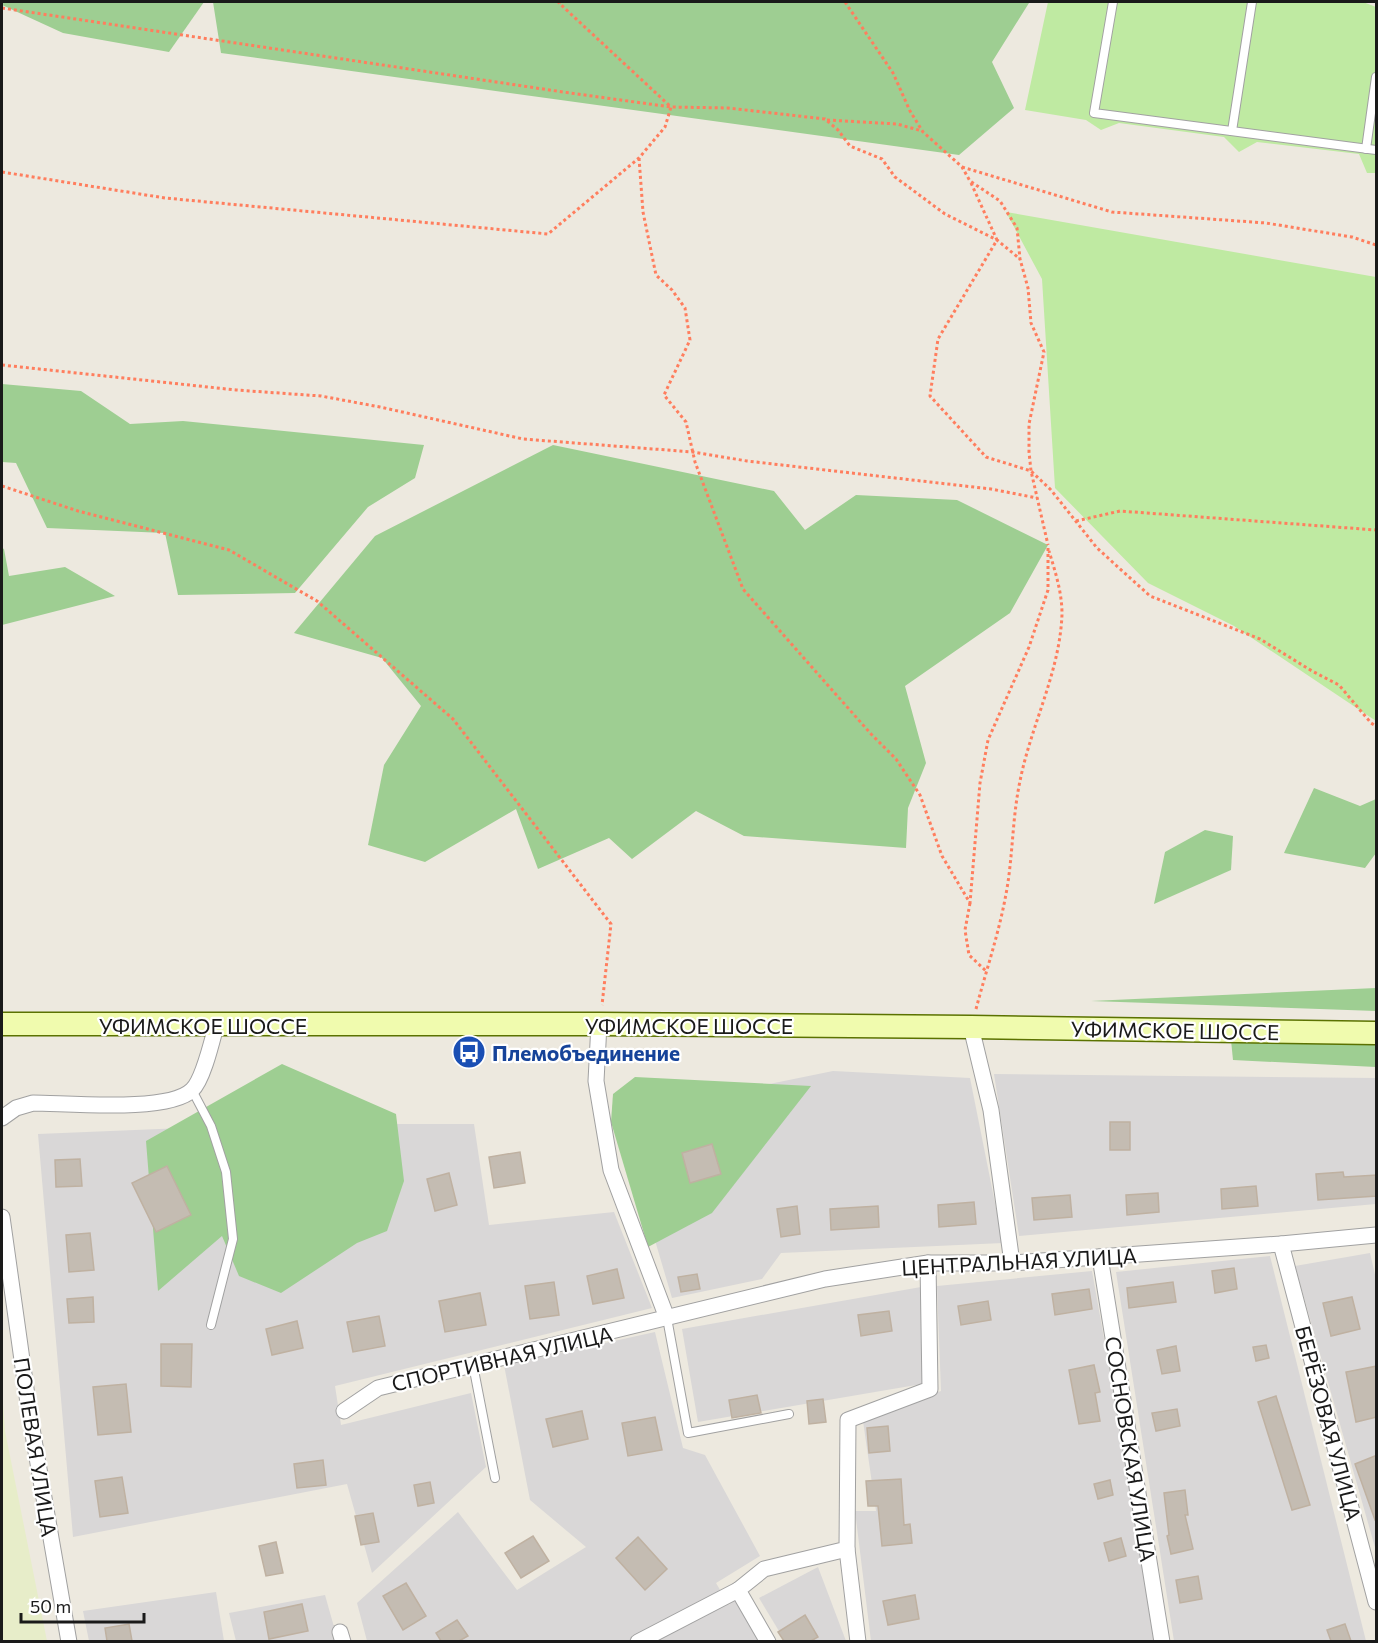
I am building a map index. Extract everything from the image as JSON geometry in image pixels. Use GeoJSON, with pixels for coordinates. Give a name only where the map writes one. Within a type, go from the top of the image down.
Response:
{"type":"FeatureCollection","features":[{"type":"Feature","properties":{"kind":"main road","name":"УФИМСКОЕ ШОССЕ"},"geometry":{"type":"LineString","coordinates":[[2,1024],[216,1026],[598,1024],[1377,1033]]}},
{"type":"Feature","properties":{"kind":"street"},"geometry":{"type":"LineString","coordinates":[[598,1024],[596,1081],[611,1170],[667,1318]]}},
{"type":"Feature","properties":{"kind":"street"},"geometry":{"type":"LineString","coordinates":[[2,1118],[16,1108],[33,1102],[144,1104],[170,1101],[192,1090],[205,1066],[216,1026]]}},
{"type":"Feature","properties":{"kind":"street"},"geometry":{"type":"LineString","coordinates":[[971,1027],[991,1110],[1012,1263]]}},
{"type":"Feature","properties":{"kind":"street","name":"ПОЛЕВАЯ УЛИЦА"},"geometry":{"type":"LineString","coordinates":[[2,1217],[30,1417],[69,1641]]}},
{"type":"Feature","properties":{"kind":"street","name":"ЦЕНТРАЛЬНАЯ УЛИЦА"},"geometry":{"type":"LineString","coordinates":[[667,1318],[825,1279],[928,1263],[1012,1263],[1376,1237]]}},
{"type":"Feature","properties":{"kind":"street","name":"БЕРЁЗОВАЯ УЛИЦА"},"geometry":{"type":"LineString","coordinates":[[1281,1244],[1377,1602]]}},
{"type":"Feature","properties":{"kind":"street","name":"СОСНОВСКАЯ УЛИЦА"},"geometry":{"type":"LineString","coordinates":[[1100,1257],[1162,1641]]}},
{"type":"Feature","properties":{"kind":"street"},"geometry":{"type":"LineString","coordinates":[[858,1641],[847,1549],[849,1420],[930,1389],[928,1263]]}},
{"type":"Feature","properties":{"kind":"street","name":"СПОРТИВНАЯ УЛИЦА"},"geometry":{"type":"LineString","coordinates":[[344,1412],[378,1388],[667,1318]]}},
{"type":"Feature","properties":{"kind":"street"},"geometry":{"type":"LineString","coordinates":[[638,1641],[738,1590],[764,1569],[847,1549]]}},
{"type":"Feature","properties":{"kind":"street"},"geometry":{"type":"LineString","coordinates":[[738,1590],[768,1641]]}},
{"type":"Feature","properties":{"kind":"lane"},"geometry":{"type":"LineString","coordinates":[[1113,2],[1094,113],[1377,150]]}},
{"type":"Feature","properties":{"kind":"lane"},"geometry":{"type":"LineString","coordinates":[[1232,131],[1252,2]]}},
{"type":"Feature","properties":{"kind":"lane"},"geometry":{"type":"LineString","coordinates":[[1366,149],[1377,77]]}},
{"type":"Feature","properties":{"kind":"lane"},"geometry":{"type":"LineString","coordinates":[[192,1090],[211,1126],[226,1172],[233,1239],[211,1325]]}},
{"type":"Feature","properties":{"kind":"lane"},"geometry":{"type":"LineString","coordinates":[[667,1318],[688,1433],[789,1414]]}},
{"type":"Feature","properties":{"kind":"lane"},"geometry":{"type":"LineString","coordinates":[[473,1365],[495,1478]]}},
{"type":"Feature","properties":{"kind":"path"},"geometry":{"type":"LineString","coordinates":[[560,2],[671,107]]}},
{"type":"Feature","properties":{"kind":"path"},"geometry":{"type":"LineString","coordinates":[[845,2],[893,73],[910,111],[923,132],[962,167],[996,240]]}},
{"type":"Feature","properties":{"kind":"path"},"geometry":{"type":"LineString","coordinates":[[2,8],[551,91],[671,107],[728,108],[825,119],[897,124],[923,132]]}},
{"type":"Feature","properties":{"kind":"path"},"geometry":{"type":"LineString","coordinates":[[2,172],[165,198],[548,234],[639,158],[665,127],[671,107]]}},
{"type":"Feature","properties":{"kind":"path"},"geometry":{"type":"LineString","coordinates":[[825,119],[838,130],[850,146],[882,159],[895,177],[945,214],[996,240],[1020,259]]}},
{"type":"Feature","properties":{"kind":"path"},"geometry":{"type":"LineString","coordinates":[[639,158],[643,212],[656,275],[672,290],[685,308],[690,340],[664,395],[686,422],[693,452],[743,589],[871,734],[896,759],[920,795],[942,856],[970,903]]}},
{"type":"Feature","properties":{"kind":"path"},"geometry":{"type":"LineString","coordinates":[[962,167],[1112,212],[1266,223],[1352,237],[1377,245]]}},
{"type":"Feature","properties":{"kind":"path"},"geometry":{"type":"LineString","coordinates":[[970,181],[1000,201],[1017,228],[1020,259],[1028,288],[1031,322],[1044,352],[1029,424],[1030,471],[1059,583],[1062,612],[1052,676],[1036,719],[1023,765],[1014,811],[1013,850],[1006,896],[971,1027]]}},
{"type":"Feature","properties":{"kind":"path"},"geometry":{"type":"LineString","coordinates":[[996,240],[938,339],[930,396],[986,457],[1030,471],[1052,490],[1097,548],[1150,596],[1260,639],[1339,685],[1371,723],[1377,726]]}},
{"type":"Feature","properties":{"kind":"path"},"geometry":{"type":"LineString","coordinates":[[2,365],[236,390],[321,396],[523,439],[693,452],[991,489],[1037,498]]}},
{"type":"Feature","properties":{"kind":"path"},"geometry":{"type":"LineString","coordinates":[[2,486],[78,511],[229,550],[317,601],[453,719],[611,924],[609,954],[598,1024]]}},
{"type":"Feature","properties":{"kind":"path"},"geometry":{"type":"LineString","coordinates":[[1076,521],[1120,512],[1377,530]]}},
{"type":"Feature","properties":{"kind":"path"},"geometry":{"type":"LineString","coordinates":[[986,971],[969,955],[965,930],[970,903],[980,783],[988,740],[1029,647],[1048,590],[1048,545]]}},
{"type":"Feature","properties":{"kind":"shaded area"},"geometry":{"type":"Polygon","coordinates":[[[833,1071],[970,1078],[1003,1243],[781,1253],[762,1279],[672,1298],[618,1115],[833,1071]]]}},
{"type":"Feature","properties":{"kind":"shaded area"},"geometry":{"type":"Polygon","coordinates":[[[994,1074],[1376,1078],[1376,1204],[1019,1236],[994,1074]]]}},
{"type":"Feature","properties":{"kind":"shaded area"},"geometry":{"type":"Polygon","coordinates":[[[279,1124],[474,1124],[489,1225],[614,1212],[652,1308],[335,1386],[341,1425],[471,1393],[486,1467],[372,1573],[347,1484],[73,1537],[38,1134],[279,1124]]]}},
{"type":"Feature","properties":{"kind":"shaded area"},"geometry":{"type":"Polygon","coordinates":[[[1370,1253],[1376,1279],[1376,1551],[1295,1266],[1370,1253]]]}},
{"type":"Feature","properties":{"kind":"shaded area"},"geometry":{"type":"Polygon","coordinates":[[[1270,1256],[1366,1641],[1174,1641],[1116,1272],[1270,1256]]]}},
{"type":"Feature","properties":{"kind":"shaded area"},"geometry":{"type":"Polygon","coordinates":[[[1092,1271],[1158,1641],[871,1641],[855,1511],[876,1511],[863,1421],[941,1391],[937,1286],[1092,1271]]]}},
{"type":"Feature","properties":{"kind":"shaded area"},"geometry":{"type":"Polygon","coordinates":[[[921,1287],[922,1384],[698,1422],[682,1329],[921,1287]]]}},
{"type":"Feature","properties":{"kind":"shaded area"},"geometry":{"type":"Polygon","coordinates":[[[655,1332],[683,1448],[705,1455],[760,1556],[716,1583],[729,1605],[734,1597],[760,1641],[367,1641],[357,1603],[458,1512],[517,1590],[586,1547],[530,1500],[504,1365],[655,1332]]]}},
{"type":"Feature","properties":{"kind":"shaded area"},"geometry":{"type":"Polygon","coordinates":[[[818,1567],[846,1641],[785,1641],[759,1598],[818,1567]]]}},
{"type":"Feature","properties":{"kind":"shaded area"},"geometry":{"type":"Polygon","coordinates":[[[216,1592],[224,1641],[89,1641],[83,1611],[216,1592]]]}},
{"type":"Feature","properties":{"kind":"shaded area"},"geometry":{"type":"Polygon","coordinates":[[[325,1595],[338,1641],[236,1641],[229,1613],[325,1595]]]}},
{"type":"Feature","properties":{"kind":"green space"},"geometry":{"type":"Polygon","coordinates":[[[2,2],[204,2],[169,52],[63,33],[2,5],[2,2]]]}},
{"type":"Feature","properties":{"kind":"green space"},"geometry":{"type":"Polygon","coordinates":[[[213,2],[1029,3],[992,62],[1014,108],[959,155],[221,53],[213,2]]]}},
{"type":"Feature","properties":{"kind":"green space"},"geometry":{"type":"Polygon","coordinates":[[[1048,2],[1363,2],[1376,7],[1376,173],[1367,173],[1359,154],[1257,142],[1239,152],[1224,137],[1119,123],[1101,130],[1086,120],[1025,110],[1048,2]]]}},
{"type":"Feature","properties":{"kind":"green space"},"geometry":{"type":"Polygon","coordinates":[[[1006,212],[1376,277],[1376,721],[1234,626],[1148,583],[1055,488],[1042,279],[1006,212]]]}},
{"type":"Feature","properties":{"kind":"green space"},"geometry":{"type":"Polygon","coordinates":[[[2,384],[81,391],[130,424],[183,421],[424,445],[415,478],[368,507],[295,593],[178,595],[165,533],[47,528],[16,463],[2,462],[2,384]]]}},
{"type":"Feature","properties":{"kind":"green space"},"geometry":{"type":"Polygon","coordinates":[[[553,445],[774,491],[805,530],[856,495],[957,500],[1048,545],[1010,613],[905,686],[926,763],[908,808],[906,848],[744,836],[696,811],[632,859],[609,838],[538,869],[516,809],[425,862],[368,845],[384,765],[421,706],[382,658],[294,633],[375,536],[553,445]]]}},
{"type":"Feature","properties":{"kind":"green space"},"geometry":{"type":"Polygon","coordinates":[[[2,548],[9,576],[65,567],[115,596],[2,625],[2,548]]]}},
{"type":"Feature","properties":{"kind":"green space"},"geometry":{"type":"Polygon","coordinates":[[[1314,788],[1360,806],[1376,799],[1376,853],[1365,868],[1284,853],[1314,788]]]}},
{"type":"Feature","properties":{"kind":"green space"},"geometry":{"type":"Polygon","coordinates":[[[1205,830],[1233,836],[1231,870],[1154,904],[1165,852],[1205,830]]]}},
{"type":"Feature","properties":{"kind":"green space"},"geometry":{"type":"Polygon","coordinates":[[[1376,988],[1376,1011],[1091,1001],[1376,988]]]}},
{"type":"Feature","properties":{"kind":"green space"},"geometry":{"type":"Polygon","coordinates":[[[1231,1040],[1376,1045],[1376,1067],[1233,1060],[1231,1040]]]}},
{"type":"Feature","properties":{"kind":"green space"},"geometry":{"type":"Polygon","coordinates":[[[282,1064],[396,1114],[404,1181],[387,1231],[357,1243],[281,1293],[239,1276],[222,1236],[158,1291],[146,1141],[282,1064]]]}},
{"type":"Feature","properties":{"kind":"green space"},"geometry":{"type":"Polygon","coordinates":[[[635,1077],[811,1086],[712,1213],[648,1247],[611,1122],[613,1094],[635,1077]]]}},
{"type":"Feature","properties":{"kind":"green space"},"geometry":{"type":"Polygon","coordinates":[[[2,1390],[5,1431],[47,1641],[2,1641],[2,1390]]]}},
{"type":"Feature","properties":{"kind":"building"},"geometry":{"type":"Polygon","coordinates":[[[1110,1122],[1130,1122],[1130,1150],[1110,1150],[1110,1122]]]}},
{"type":"Feature","properties":{"kind":"building"},"geometry":{"type":"Polygon","coordinates":[[[712,1144],[721,1174],[690,1183],[682,1153],[712,1144]]]}},
{"type":"Feature","properties":{"kind":"building"},"geometry":{"type":"Polygon","coordinates":[[[520,1152],[525,1183],[494,1188],[489,1157],[520,1152]]]}},
{"type":"Feature","properties":{"kind":"building"},"geometry":{"type":"Polygon","coordinates":[[[80,1159],[82,1186],[56,1187],[55,1160],[80,1159]]]}},
{"type":"Feature","properties":{"kind":"building"},"geometry":{"type":"Polygon","coordinates":[[[167,1166],[191,1215],[156,1232],[132,1183],[167,1166]]]}},
{"type":"Feature","properties":{"kind":"building"},"geometry":{"type":"Polygon","coordinates":[[[1343,1172],[1344,1177],[1377,1175],[1377,1196],[1318,1200],[1316,1174],[1343,1172]]]}},
{"type":"Feature","properties":{"kind":"building"},"geometry":{"type":"Polygon","coordinates":[[[449,1173],[457,1205],[435,1211],[427,1179],[449,1173]]]}},
{"type":"Feature","properties":{"kind":"building"},"geometry":{"type":"Polygon","coordinates":[[[1256,1186],[1258,1206],[1222,1209],[1221,1189],[1256,1186]]]}},
{"type":"Feature","properties":{"kind":"building"},"geometry":{"type":"Polygon","coordinates":[[[1158,1193],[1159,1212],[1127,1215],[1126,1195],[1158,1193]]]}},
{"type":"Feature","properties":{"kind":"building"},"geometry":{"type":"Polygon","coordinates":[[[1070,1195],[1072,1217],[1034,1220],[1032,1198],[1070,1195]]]}},
{"type":"Feature","properties":{"kind":"building"},"geometry":{"type":"Polygon","coordinates":[[[974,1202],[976,1224],[939,1227],[938,1205],[974,1202]]]}},
{"type":"Feature","properties":{"kind":"building"},"geometry":{"type":"Polygon","coordinates":[[[797,1206],[800,1234],[781,1237],[777,1209],[797,1206]]]}},
{"type":"Feature","properties":{"kind":"building"},"geometry":{"type":"Polygon","coordinates":[[[878,1206],[879,1227],[831,1230],[830,1209],[878,1206]]]}},
{"type":"Feature","properties":{"kind":"building"},"geometry":{"type":"Polygon","coordinates":[[[90,1233],[94,1270],[69,1272],[66,1235],[90,1233]]]}},
{"type":"Feature","properties":{"kind":"building"},"geometry":{"type":"Polygon","coordinates":[[[1234,1268],[1237,1289],[1215,1293],[1212,1271],[1234,1268]]]}},
{"type":"Feature","properties":{"kind":"building"},"geometry":{"type":"Polygon","coordinates":[[[617,1269],[624,1298],[593,1304],[587,1276],[617,1269]]]}},
{"type":"Feature","properties":{"kind":"building"},"geometry":{"type":"Polygon","coordinates":[[[697,1274],[700,1289],[681,1292],[678,1277],[697,1274]]]}},
{"type":"Feature","properties":{"kind":"building"},"geometry":{"type":"Polygon","coordinates":[[[554,1282],[559,1315],[530,1319],[525,1286],[554,1282]]]}},
{"type":"Feature","properties":{"kind":"building"},"geometry":{"type":"Polygon","coordinates":[[[1173,1282],[1176,1302],[1129,1308],[1127,1288],[1173,1282]]]}},
{"type":"Feature","properties":{"kind":"building"},"geometry":{"type":"Polygon","coordinates":[[[1089,1289],[1092,1309],[1055,1315],[1052,1294],[1089,1289]]]}},
{"type":"Feature","properties":{"kind":"building"},"geometry":{"type":"Polygon","coordinates":[[[480,1293],[486,1325],[445,1332],[439,1301],[480,1293]]]}},
{"type":"Feature","properties":{"kind":"building"},"geometry":{"type":"Polygon","coordinates":[[[93,1297],[94,1322],[69,1323],[67,1299],[93,1297]]]}},
{"type":"Feature","properties":{"kind":"building"},"geometry":{"type":"Polygon","coordinates":[[[1352,1297],[1360,1329],[1331,1336],[1323,1303],[1352,1297]]]}},
{"type":"Feature","properties":{"kind":"building"},"geometry":{"type":"Polygon","coordinates":[[[988,1301],[991,1320],[961,1325],[958,1306],[988,1301]]]}},
{"type":"Feature","properties":{"kind":"building"},"geometry":{"type":"Polygon","coordinates":[[[889,1311],[892,1331],[861,1336],[858,1315],[889,1311]]]}},
{"type":"Feature","properties":{"kind":"building"},"geometry":{"type":"Polygon","coordinates":[[[379,1316],[385,1346],[353,1352],[347,1322],[379,1316]]]}},
{"type":"Feature","properties":{"kind":"building"},"geometry":{"type":"Polygon","coordinates":[[[297,1321],[303,1348],[272,1355],[266,1329],[297,1321]]]}},
{"type":"Feature","properties":{"kind":"building"},"geometry":{"type":"Polygon","coordinates":[[[161,1344],[192,1344],[191,1387],[161,1386],[161,1344]]]}},
{"type":"Feature","properties":{"kind":"building"},"geometry":{"type":"Polygon","coordinates":[[[1266,1345],[1269,1358],[1256,1361],[1253,1347],[1266,1345]]]}},
{"type":"Feature","properties":{"kind":"building"},"geometry":{"type":"Polygon","coordinates":[[[1176,1346],[1180,1371],[1162,1374],[1157,1350],[1176,1346]]]}},
{"type":"Feature","properties":{"kind":"building"},"geometry":{"type":"Polygon","coordinates":[[[1094,1365],[1100,1392],[1095,1393],[1100,1421],[1079,1424],[1069,1370],[1094,1365]]]}},
{"type":"Feature","properties":{"kind":"building"},"geometry":{"type":"Polygon","coordinates":[[[1377,1366],[1377,1417],[1356,1422],[1346,1372],[1377,1366]]]}},
{"type":"Feature","properties":{"kind":"building"},"geometry":{"type":"Polygon","coordinates":[[[126,1384],[131,1432],[98,1435],[93,1387],[126,1384]]]}},
{"type":"Feature","properties":{"kind":"building"},"geometry":{"type":"Polygon","coordinates":[[[757,1395],[761,1413],[732,1418],[729,1400],[757,1395]]]}},
{"type":"Feature","properties":{"kind":"building"},"geometry":{"type":"Polygon","coordinates":[[[1276,1396],[1310,1505],[1292,1510],[1258,1402],[1276,1396]]]}},
{"type":"Feature","properties":{"kind":"building"},"geometry":{"type":"Polygon","coordinates":[[[823,1399],[826,1422],[809,1424],[807,1401],[823,1399]]]}},
{"type":"Feature","properties":{"kind":"building"},"geometry":{"type":"Polygon","coordinates":[[[1177,1409],[1180,1426],[1156,1431],[1152,1413],[1177,1409]]]}},
{"type":"Feature","properties":{"kind":"building"},"geometry":{"type":"Polygon","coordinates":[[[582,1411],[588,1439],[553,1447],[546,1419],[582,1411]]]}},
{"type":"Feature","properties":{"kind":"building"},"geometry":{"type":"Polygon","coordinates":[[[655,1417],[662,1450],[628,1456],[622,1423],[655,1417]]]}},
{"type":"Feature","properties":{"kind":"building"},"geometry":{"type":"Polygon","coordinates":[[[888,1426],[890,1451],[869,1453],[867,1428],[888,1426]]]}},
{"type":"Feature","properties":{"kind":"building"},"geometry":{"type":"Polygon","coordinates":[[[1377,1455],[1377,1519],[1375,1520],[1355,1464],[1377,1455]]]}},
{"type":"Feature","properties":{"kind":"building"},"geometry":{"type":"Polygon","coordinates":[[[323,1460],[326,1485],[297,1488],[294,1464],[323,1460]]]}},
{"type":"Feature","properties":{"kind":"building"},"geometry":{"type":"Polygon","coordinates":[[[122,1477],[128,1513],[100,1517],[95,1481],[122,1477]]]}},
{"type":"Feature","properties":{"kind":"building"},"geometry":{"type":"Polygon","coordinates":[[[901,1479],[904,1525],[910,1524],[912,1543],[882,1546],[878,1506],[868,1506],[866,1481],[901,1479]]]}},
{"type":"Feature","properties":{"kind":"building"},"geometry":{"type":"Polygon","coordinates":[[[1110,1480],[1113,1495],[1098,1499],[1094,1484],[1110,1480]]]}},
{"type":"Feature","properties":{"kind":"building"},"geometry":{"type":"Polygon","coordinates":[[[430,1482],[434,1503],[418,1506],[414,1485],[430,1482]]]}},
{"type":"Feature","properties":{"kind":"building"},"geometry":{"type":"Polygon","coordinates":[[[1185,1490],[1188,1515],[1185,1515],[1193,1549],[1171,1554],[1167,1536],[1169,1535],[1164,1493],[1185,1490]]]}},
{"type":"Feature","properties":{"kind":"building"},"geometry":{"type":"Polygon","coordinates":[[[373,1513],[379,1542],[361,1545],[355,1516],[373,1513]]]}},
{"type":"Feature","properties":{"kind":"building"},"geometry":{"type":"Polygon","coordinates":[[[533,1536],[549,1561],[521,1578],[505,1553],[533,1536]]]}},
{"type":"Feature","properties":{"kind":"building"},"geometry":{"type":"Polygon","coordinates":[[[638,1537],[667,1569],[645,1590],[616,1558],[638,1537]]]}},
{"type":"Feature","properties":{"kind":"building"},"geometry":{"type":"Polygon","coordinates":[[[1121,1538],[1126,1556],[1109,1561],[1104,1543],[1121,1538]]]}},
{"type":"Feature","properties":{"kind":"building"},"geometry":{"type":"Polygon","coordinates":[[[276,1542],[283,1573],[266,1576],[259,1546],[276,1542]]]}},
{"type":"Feature","properties":{"kind":"building"},"geometry":{"type":"Polygon","coordinates":[[[1198,1576],[1202,1599],[1180,1603],[1176,1580],[1198,1576]]]}},
{"type":"Feature","properties":{"kind":"building"},"geometry":{"type":"Polygon","coordinates":[[[406,1583],[426,1616],[403,1630],[383,1596],[406,1583]]]}},
{"type":"Feature","properties":{"kind":"building"},"geometry":{"type":"Polygon","coordinates":[[[915,1595],[919,1619],[888,1625],[883,1601],[915,1595]]]}},
{"type":"Feature","properties":{"kind":"building"},"geometry":{"type":"Polygon","coordinates":[[[302,1604],[308,1631],[269,1639],[264,1612],[302,1604]]]}},
{"type":"Feature","properties":{"kind":"building"},"geometry":{"type":"Polygon","coordinates":[[[805,1615],[818,1637],[811,1641],[784,1641],[778,1632],[805,1615]]]}},
{"type":"Feature","properties":{"kind":"building"},"geometry":{"type":"Polygon","coordinates":[[[457,1620],[468,1636],[459,1641],[441,1641],[436,1633],[457,1620]]]}},
{"type":"Feature","properties":{"kind":"building"},"geometry":{"type":"Polygon","coordinates":[[[129,1624],[132,1641],[107,1641],[105,1628],[129,1624]]]}},
{"type":"Feature","properties":{"kind":"building"},"geometry":{"type":"Polygon","coordinates":[[[1345,1624],[1351,1641],[1331,1641],[1327,1630],[1345,1624]]]}},
{"type":"Feature","properties":{"kind":"place","name":"Племобъединение"},"geometry":{"type":"Point","coordinates":[469,1052]}}]}
